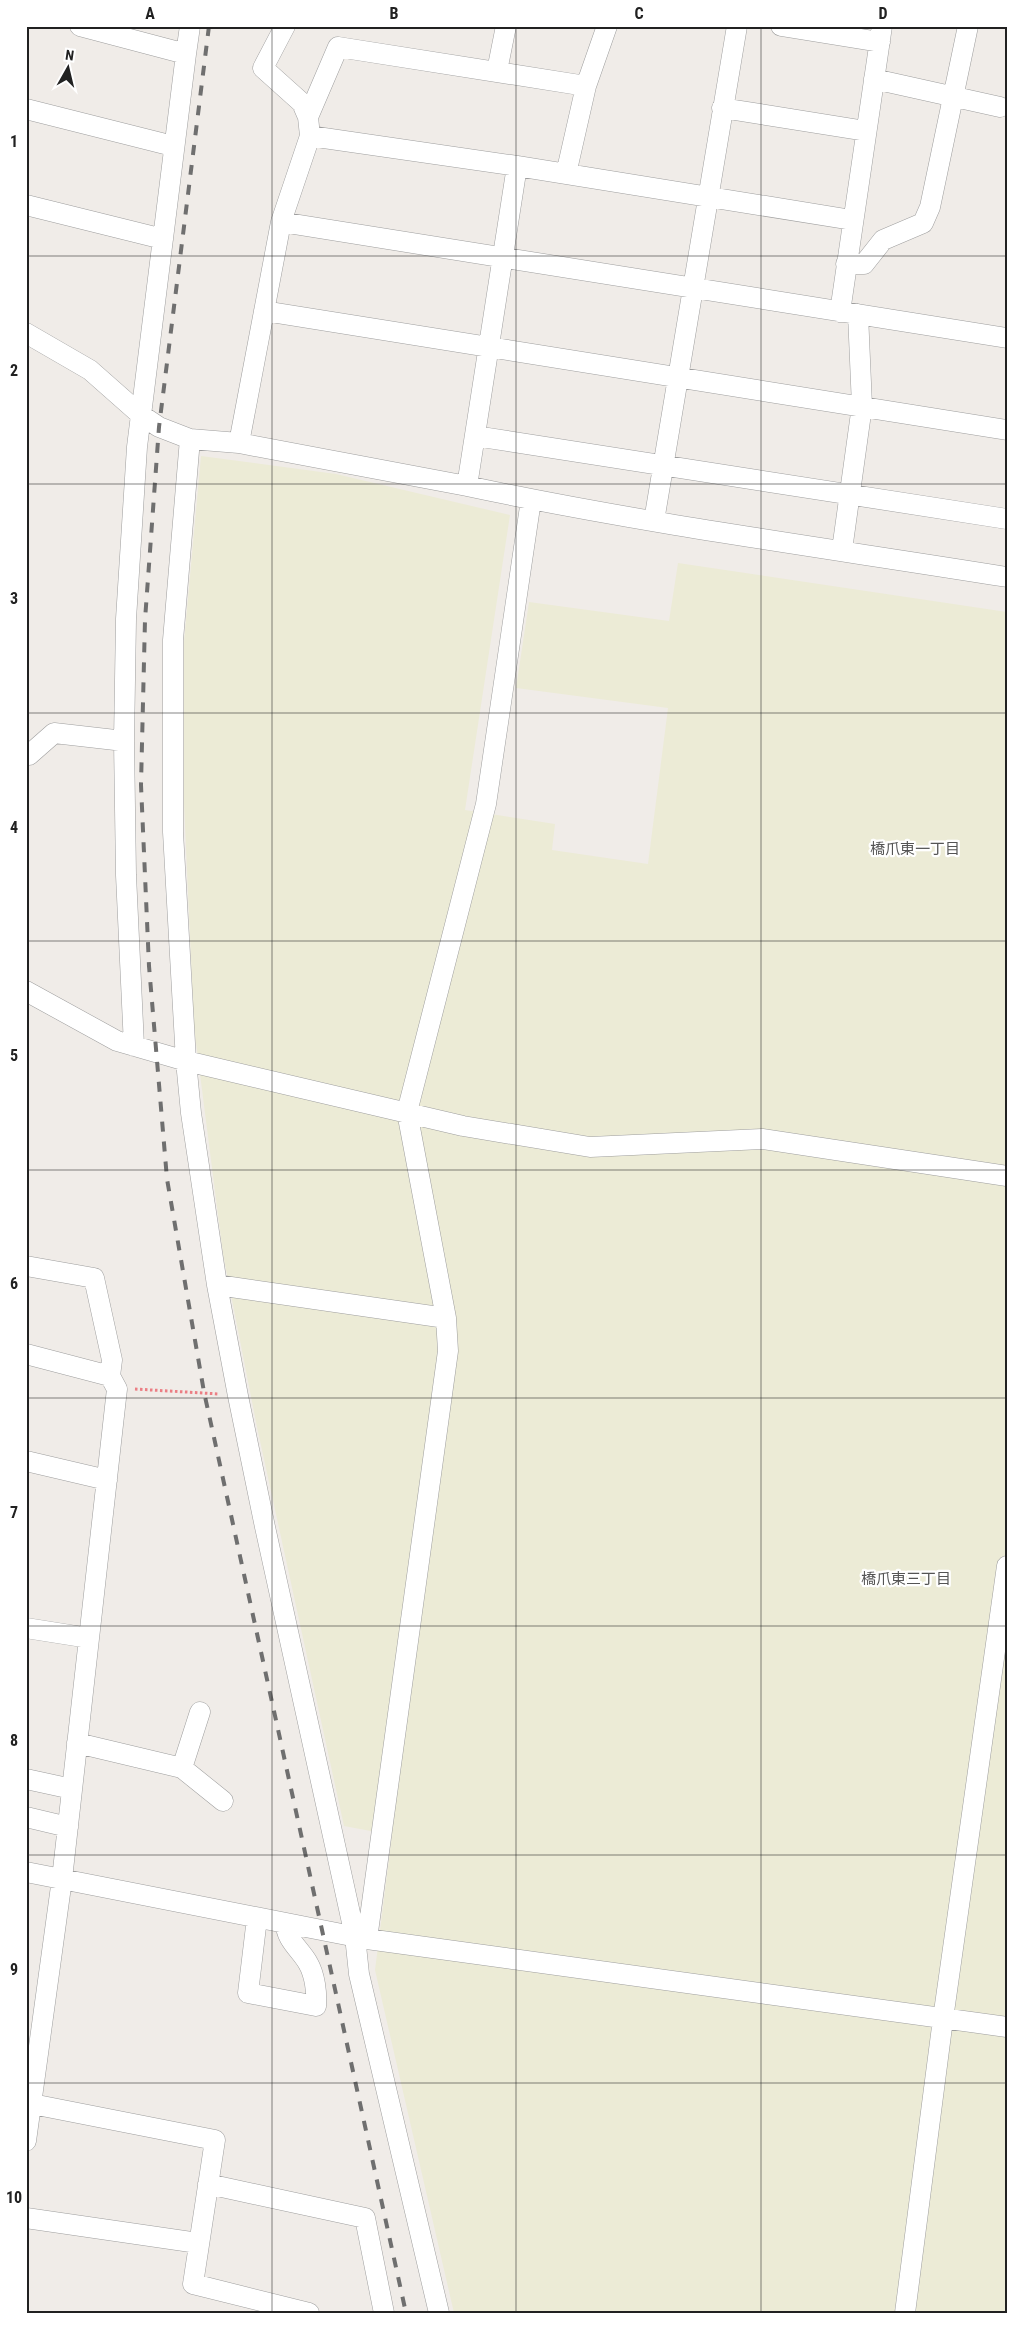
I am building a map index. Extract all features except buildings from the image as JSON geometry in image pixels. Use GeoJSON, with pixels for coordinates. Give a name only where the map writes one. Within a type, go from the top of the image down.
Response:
{"type":"FeatureCollection","features":[{"type":"Feature","properties":{"kind":"street"},"geometry":{"type":"LineString","coordinates":[[80,26],[186,54]]}},
{"type":"Feature","properties":{"kind":"street"},"geometry":{"type":"LineString","coordinates":[[134,1046],[126,876],[124,742],[126,619],[141,415],[173,146],[190,26]]}},
{"type":"Feature","properties":{"kind":"street"},"geometry":{"type":"LineString","coordinates":[[285,26],[263,68],[302,103],[309,127]]}},
{"type":"Feature","properties":{"kind":"street"},"geometry":{"type":"LineString","coordinates":[[497,71],[506,26]]}},
{"type":"Feature","properties":{"kind":"street"},"geometry":{"type":"LineString","coordinates":[[566,174],[586,86],[607,26]]}},
{"type":"Feature","properties":{"kind":"street"},"geometry":{"type":"LineString","coordinates":[[654,520],[680,377],[707,197],[737,26]]}},
{"type":"Feature","properties":{"kind":"street"},"geometry":{"type":"LineString","coordinates":[[781,26],[881,34],[846,264],[849,313],[862,406],[842,550]]}},
{"type":"Feature","properties":{"kind":"street"},"geometry":{"type":"LineString","coordinates":[[846,264],[864,264],[883,240],[923,223],[930,207],[968,26]]}},
{"type":"Feature","properties":{"kind":"street"},"geometry":{"type":"LineString","coordinates":[[239,443],[281,222],[309,127],[338,48],[586,86]]}},
{"type":"Feature","properties":{"kind":"street"},"geometry":{"type":"LineString","coordinates":[[874,79],[1000,107]]}},
{"type":"Feature","properties":{"kind":"street"},"geometry":{"type":"LineString","coordinates":[[722,108],[866,131]]}},
{"type":"Feature","properties":{"kind":"street"},"geometry":{"type":"LineString","coordinates":[[26,109],[173,146]]}},
{"type":"Feature","properties":{"kind":"street"},"geometry":{"type":"LineString","coordinates":[[309,127],[518,166],[852,220]]}},
{"type":"Feature","properties":{"kind":"street"},"geometry":{"type":"LineString","coordinates":[[467,486],[518,166]]}},
{"type":"Feature","properties":{"kind":"street"},"geometry":{"type":"LineString","coordinates":[[26,205],[163,239]]}},
{"type":"Feature","properties":{"kind":"street"},"geometry":{"type":"LineString","coordinates":[[281,222],[1007,338]]}},
{"type":"Feature","properties":{"kind":"street"},"geometry":{"type":"LineString","coordinates":[[264,311],[1007,430]]}},
{"type":"Feature","properties":{"kind":"street"},"geometry":{"type":"LineString","coordinates":[[26,333],[90,370],[141,415],[159,427],[190,439],[239,443],[531,500],[1007,577]]}},
{"type":"Feature","properties":{"kind":"street"},"geometry":{"type":"LineString","coordinates":[[475,436],[1007,519]]}},
{"type":"Feature","properties":{"kind":"street"},"geometry":{"type":"LineString","coordinates":[[190,439],[173,640],[173,832],[186,1061],[217,1285],[238,1396],[265,1527],[361,1938]]}},
{"type":"Feature","properties":{"kind":"street"},"geometry":{"type":"LineString","coordinates":[[439,2313],[359,1974],[361,1938],[448,1351],[446,1318],[407,1112],[486,804],[531,500]]}},
{"type":"Feature","properties":{"kind":"street"},"geometry":{"type":"LineString","coordinates":[[26,754],[29,755],[54,732],[124,742]]}},
{"type":"Feature","properties":{"kind":"street"},"geometry":{"type":"LineString","coordinates":[[26,991],[117,1042],[186,1061],[463,1126],[590,1147],[762,1139],[1007,1176]]}},
{"type":"Feature","properties":{"kind":"street"},"geometry":{"type":"LineString","coordinates":[[26,1266],[94,1278],[112,1360],[114,1382],[107,1480],[78,1743],[62,1879],[26,2141]]}},
{"type":"Feature","properties":{"kind":"street"},"geometry":{"type":"LineString","coordinates":[[217,1285],[446,1318]]}},
{"type":"Feature","properties":{"kind":"street"},"geometry":{"type":"LineString","coordinates":[[26,1354],[114,1382]]}},
{"type":"Feature","properties":{"kind":"street"},"geometry":{"type":"LineString","coordinates":[[26,1461],[107,1480]]}},
{"type":"Feature","properties":{"kind":"street"},"geometry":{"type":"LineString","coordinates":[[905,2313],[943,2019],[1007,1566]]}},
{"type":"Feature","properties":{"kind":"street"},"geometry":{"type":"LineString","coordinates":[[26,1628],[90,1638]]}},
{"type":"Feature","properties":{"kind":"street"},"geometry":{"type":"LineString","coordinates":[[182,1768],[200,1712]]}},
{"type":"Feature","properties":{"kind":"street"},"geometry":{"type":"LineString","coordinates":[[78,1743],[182,1768],[223,1801]]}},
{"type":"Feature","properties":{"kind":"street"},"geometry":{"type":"LineString","coordinates":[[26,1779],[72,1789]]}},
{"type":"Feature","properties":{"kind":"street"},"geometry":{"type":"LineString","coordinates":[[26,1817],[68,1827]]}},
{"type":"Feature","properties":{"kind":"street"},"geometry":{"type":"LineString","coordinates":[[26,1872],[322,1932],[1007,2027]]}},
{"type":"Feature","properties":{"kind":"street"},"geometry":{"type":"LineString","coordinates":[[256,1918],[248,1993],[316,2006],[317,1994],[309,1965],[285,1931],[286,1924]]}},
{"type":"Feature","properties":{"kind":"street"},"geometry":{"type":"LineString","coordinates":[[32,2104],[215,2140],[193,2284],[309,2313]]}},
{"type":"Feature","properties":{"kind":"street"},"geometry":{"type":"LineString","coordinates":[[208,2184],[365,2218],[384,2313]]}},
{"type":"Feature","properties":{"kind":"street"},"geometry":{"type":"LineString","coordinates":[[26,2218],[198,2243]]}},
{"type":"Feature","properties":{"kind":"path"},"geometry":{"type":"LineString","coordinates":[[114,1382],[238,1396]]}},
{"type":"Feature","properties":{"kind":"green space"},"geometry":{"type":"Polygon","coordinates":[[[201,456],[336,474],[510,515],[465,810],[555,824],[552,850],[648,864],[668,708],[516,688],[529,602],[669,621],[678,563],[1007,612],[1007,2313],[454,2313],[375,1970],[392,1835],[344,1826],[257,1427],[223,1254],[194,1027],[184,803],[184,642],[201,456]]]}},
{"type":"Feature","properties":{"kind":"railway"},"geometry":{"type":"LineString","coordinates":[[209,26],[159,427],[145,620],[141,785],[149,966],[167,1179],[204,1392],[406,2313]]}},
{"type":"Feature","properties":{"kind":"district","name":"橋爪東一丁目"},"geometry":{"type":"Point","coordinates":[915,849]}},
{"type":"Feature","properties":{"kind":"district","name":"橋爪東三丁目"},"geometry":{"type":"Point","coordinates":[906,1579]}}]}
